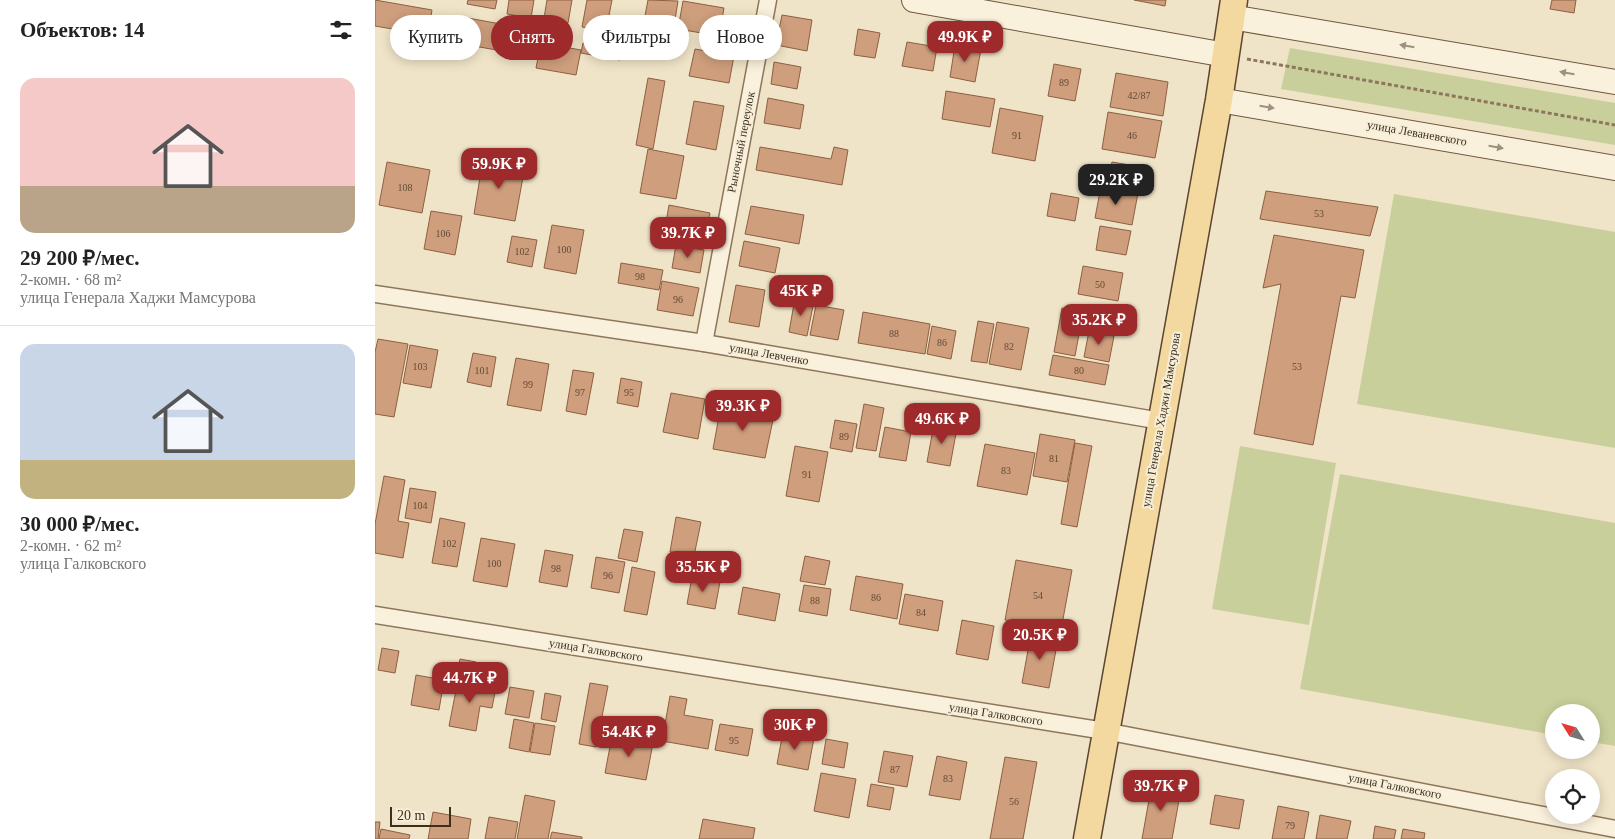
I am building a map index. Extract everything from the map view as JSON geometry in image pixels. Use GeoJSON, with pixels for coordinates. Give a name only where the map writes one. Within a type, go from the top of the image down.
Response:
{"type":"FeatureCollection","features":[{"type":"Feature","properties":{"kind":"main road","name":"улица Генерала Хаджи Мамсурова"},"geometry":{"type":"LineString","coordinates":[[1087,839],[1219,100],[1233,8]]}},
{"type":"Feature","properties":{"kind":"street","name":"Рыночный переулок"},"geometry":{"type":"LineString","coordinates":[[704,343],[767,0]]}},
{"type":"Feature","properties":{"kind":"street"},"geometry":{"type":"LineString","coordinates":[[914,0],[1226,55]]}},
{"type":"Feature","properties":{"kind":"street"},"geometry":{"type":"LineString","coordinates":[[1233,8],[1615,82]]}},
{"type":"Feature","properties":{"kind":"street","name":"улица Леваневского"},"geometry":{"type":"LineString","coordinates":[[1219,100],[1615,168]]}},
{"type":"Feature","properties":{"kind":"street","name":"улица Левченко"},"geometry":{"type":"LineString","coordinates":[[375,294],[704,343],[1161,421]]}},
{"type":"Feature","properties":{"kind":"street","name":"улица Галковского"},"geometry":{"type":"LineString","coordinates":[[375,615],[1105,731],[1615,829]]}},
{"type":"Feature","properties":{"kind":"path"},"geometry":{"type":"LineString","coordinates":[[1226,55],[1615,125]]}},
{"type":"Feature","properties":{"kind":"green space"},"geometry":{"type":"Polygon","coordinates":[[[1290,48],[1615,103],[1615,145],[1281,89],[1290,48]]]}},
{"type":"Feature","properties":{"kind":"green space"},"geometry":{"type":"Polygon","coordinates":[[[1394,194],[1615,232],[1615,448],[1357,404],[1394,194]]]}},
{"type":"Feature","properties":{"kind":"green space"},"geometry":{"type":"Polygon","coordinates":[[[1240,446],[1336,463],[1309,625],[1212,609],[1240,446]]]}},
{"type":"Feature","properties":{"kind":"green space"},"geometry":{"type":"Polygon","coordinates":[[[1340,474],[1615,523],[1615,746],[1600,744],[1600,704],[1545,704],[1545,733],[1300,689],[1340,474]]]}},
{"type":"Feature","properties":{"kind":"building"},"geometry":{"type":"Polygon","coordinates":[[[375,0],[432,10],[431,15],[390,15],[390,29],[375,26],[375,0]]]}},
{"type":"Feature","properties":{"kind":"building"},"geometry":{"type":"Polygon","coordinates":[[[468,0],[497,0],[495,9],[467,4],[468,0]]]}},
{"type":"Feature","properties":{"kind":"building"},"geometry":{"type":"Polygon","coordinates":[[[509,0],[534,0],[532,15],[507,14],[509,0]]]}},
{"type":"Feature","properties":{"kind":"building"},"geometry":{"type":"Polygon","coordinates":[[[547,0],[572,0],[569,15],[544,15],[547,0]]]}},
{"type":"Feature","properties":{"kind":"building"},"geometry":{"type":"Polygon","coordinates":[[[587,0],[612,0],[609,15],[584,15],[587,0]]]}},
{"type":"Feature","properties":{"kind":"building"},"geometry":{"type":"Polygon","coordinates":[[[648,0],[678,1],[676,15],[645,15],[648,0]]]}},
{"type":"Feature","properties":{"kind":"building"},"geometry":{"type":"Polygon","coordinates":[[[1134,0],[1166,0],[1165,6],[1134,0]]]}},
{"type":"Feature","properties":{"kind":"building"},"geometry":{"type":"Polygon","coordinates":[[[1552,0],[1576,0],[1574,13],[1550,9],[1552,0]]]}},
{"type":"Feature","properties":{"kind":"building"},"geometry":{"type":"Polygon","coordinates":[[[683,1],[724,8],[723,15],[699,15],[699,33],[689,31],[689,15],[680,15],[683,1]]]}},
{"type":"Feature","properties":{"kind":"building"},"geometry":{"type":"Polygon","coordinates":[[[782,15],[812,20],[807,51],[782,46],[782,15]]]}},
{"type":"Feature","properties":{"kind":"building"},"geometry":{"type":"Polygon","coordinates":[[[481,20],[491,22],[491,49],[481,47],[481,20]]]}},
{"type":"Feature","properties":{"kind":"building"},"geometry":{"type":"Polygon","coordinates":[[[858,29],[880,33],[875,58],[854,55],[858,29]]]}},
{"type":"Feature","properties":{"kind":"building"},"geometry":{"type":"Polygon","coordinates":[[[907,42],[937,47],[933,71],[902,66],[907,42]]]}},
{"type":"Feature","properties":{"kind":"building"},"geometry":{"type":"Polygon","coordinates":[[[955,45],[981,49],[975,82],[950,77],[955,45]]]}},
{"type":"Feature","properties":{"kind":"building"},"geometry":{"type":"Polygon","coordinates":[[[573,49],[581,50],[576,75],[536,68],[538,60],[573,60],[573,49]]]}},
{"type":"Feature","properties":{"kind":"building"},"geometry":{"type":"Polygon","coordinates":[[[695,49],[699,50],[699,60],[733,60],[729,83],[689,76],[695,49]]]}},
{"type":"Feature","properties":{"kind":"building"},"geometry":{"type":"Polygon","coordinates":[[[774,62],[801,67],[797,89],[771,84],[774,62]]]}},
{"type":"Feature","properties":{"kind":"building"},"geometry":{"type":"Polygon","coordinates":[[[1054,64],[1081,69],[1075,101],[1048,96],[1054,64]]]}},
{"type":"Feature","properties":{"kind":"building"},"geometry":{"type":"Polygon","coordinates":[[[1116,73],[1168,82],[1163,116],[1110,107],[1116,73]]]}},
{"type":"Feature","properties":{"kind":"building"},"geometry":{"type":"Polygon","coordinates":[[[648,78],[665,81],[653,149],[636,145],[648,78]]]}},
{"type":"Feature","properties":{"kind":"building"},"geometry":{"type":"Polygon","coordinates":[[[946,91],[995,99],[990,127],[942,119],[946,91]]]}},
{"type":"Feature","properties":{"kind":"building"},"geometry":{"type":"Polygon","coordinates":[[[768,98],[804,105],[800,129],[764,123],[768,98]]]}},
{"type":"Feature","properties":{"kind":"building"},"geometry":{"type":"Polygon","coordinates":[[[694,101],[724,106],[716,150],[686,144],[694,101]]]}},
{"type":"Feature","properties":{"kind":"building"},"geometry":{"type":"Polygon","coordinates":[[[1000,108],[1043,116],[1035,161],[992,153],[1000,108]]]}},
{"type":"Feature","properties":{"kind":"building"},"geometry":{"type":"Polygon","coordinates":[[[1108,112],[1162,121],[1155,158],[1102,149],[1108,112]]]}},
{"type":"Feature","properties":{"kind":"building"},"geometry":{"type":"Polygon","coordinates":[[[760,147],[831,159],[834,147],[848,150],[842,185],[756,170],[760,147]]]}},
{"type":"Feature","properties":{"kind":"building"},"geometry":{"type":"Polygon","coordinates":[[[648,149],[684,156],[676,199],[640,193],[648,149]]]}},
{"type":"Feature","properties":{"kind":"building"},"geometry":{"type":"Polygon","coordinates":[[[483,159],[525,166],[515,221],[474,214],[483,159]]]}},
{"type":"Feature","properties":{"kind":"building"},"geometry":{"type":"Polygon","coordinates":[[[387,162],[430,170],[422,213],[379,205],[387,162]]]}},
{"type":"Feature","properties":{"kind":"building"},"geometry":{"type":"Polygon","coordinates":[[[1112,162],[1141,167],[1137,187],[1108,181],[1112,162]]]}},
{"type":"Feature","properties":{"kind":"building"},"geometry":{"type":"Polygon","coordinates":[[[1101,186],[1138,193],[1132,225],[1095,218],[1101,186]]]}},
{"type":"Feature","properties":{"kind":"building"},"geometry":{"type":"Polygon","coordinates":[[[1266,191],[1378,207],[1370,236],[1260,219],[1266,191]]]}},
{"type":"Feature","properties":{"kind":"building"},"geometry":{"type":"Polygon","coordinates":[[[1051,193],[1079,198],[1075,221],[1047,216],[1051,193]]]}},
{"type":"Feature","properties":{"kind":"building"},"geometry":{"type":"Polygon","coordinates":[[[669,205],[710,213],[705,235],[665,228],[669,205]]]}},
{"type":"Feature","properties":{"kind":"building"},"geometry":{"type":"Polygon","coordinates":[[[751,206],[804,215],[799,244],[745,234],[751,206]]]}},
{"type":"Feature","properties":{"kind":"building"},"geometry":{"type":"Polygon","coordinates":[[[431,211],[462,216],[455,255],[424,249],[431,211]]]}},
{"type":"Feature","properties":{"kind":"building"},"geometry":{"type":"Polygon","coordinates":[[[552,225],[584,230],[576,274],[544,268],[552,225]]]}},
{"type":"Feature","properties":{"kind":"building"},"geometry":{"type":"Polygon","coordinates":[[[1100,226],[1131,231],[1126,255],[1096,250],[1100,226]]]}},
{"type":"Feature","properties":{"kind":"building"},"geometry":{"type":"Polygon","coordinates":[[[1274,235],[1364,250],[1355,298],[1341,296],[1313,445],[1254,434],[1281,284],[1263,288],[1274,235]]]}},
{"type":"Feature","properties":{"kind":"building"},"geometry":{"type":"Polygon","coordinates":[[[512,236],[537,240],[532,267],[507,262],[512,236]]]}},
{"type":"Feature","properties":{"kind":"building"},"geometry":{"type":"Polygon","coordinates":[[[744,241],[780,248],[775,273],[739,266],[744,241]]]}},
{"type":"Feature","properties":{"kind":"building"},"geometry":{"type":"Polygon","coordinates":[[[676,245],[704,250],[700,273],[672,268],[676,245]]]}},
{"type":"Feature","properties":{"kind":"building"},"geometry":{"type":"Polygon","coordinates":[[[621,263],[663,270],[659,290],[618,283],[621,263]]]}},
{"type":"Feature","properties":{"kind":"building"},"geometry":{"type":"Polygon","coordinates":[[[1083,266],[1123,273],[1118,301],[1078,294],[1083,266]]]}},
{"type":"Feature","properties":{"kind":"building"},"geometry":{"type":"Polygon","coordinates":[[[662,281],[699,288],[693,316],[657,310],[662,281]]]}},
{"type":"Feature","properties":{"kind":"building"},"geometry":{"type":"Polygon","coordinates":[[[736,285],[765,290],[759,327],[729,322],[736,285]]]}},
{"type":"Feature","properties":{"kind":"building"},"geometry":{"type":"Polygon","coordinates":[[[795,298],[814,301],[807,336],[789,332],[795,298]]]}},
{"type":"Feature","properties":{"kind":"building"},"geometry":{"type":"Polygon","coordinates":[[[816,305],[844,310],[838,340],[810,335],[816,305]]]}},
{"type":"Feature","properties":{"kind":"building"},"geometry":{"type":"Polygon","coordinates":[[[1062,308],[1083,312],[1075,356],[1054,352],[1062,308]]]}},
{"type":"Feature","properties":{"kind":"building"},"geometry":{"type":"Polygon","coordinates":[[[863,312],[930,324],[925,354],[858,343],[863,312]]]}},
{"type":"Feature","properties":{"kind":"building"},"geometry":{"type":"Polygon","coordinates":[[[978,321],[994,324],[987,363],[971,361],[978,321]]]}},
{"type":"Feature","properties":{"kind":"building"},"geometry":{"type":"Polygon","coordinates":[[[997,322],[1029,328],[1021,370],[989,364],[997,322]]]}},
{"type":"Feature","properties":{"kind":"building"},"geometry":{"type":"Polygon","coordinates":[[[932,326],[956,331],[951,359],[927,354],[932,326]]]}},
{"type":"Feature","properties":{"kind":"building"},"geometry":{"type":"Polygon","coordinates":[[[1089,331],[1114,336],[1109,362],[1084,357],[1089,331]]]}},
{"type":"Feature","properties":{"kind":"building"},"geometry":{"type":"Polygon","coordinates":[[[378,339],[408,344],[394,417],[375,414],[375,352],[378,339]]]}},
{"type":"Feature","properties":{"kind":"building"},"geometry":{"type":"Polygon","coordinates":[[[410,345],[438,350],[431,388],[403,383],[410,345]]]}},
{"type":"Feature","properties":{"kind":"building"},"geometry":{"type":"Polygon","coordinates":[[[473,353],[496,357],[491,387],[467,382],[473,353]]]}},
{"type":"Feature","properties":{"kind":"building"},"geometry":{"type":"Polygon","coordinates":[[[1053,355],[1109,365],[1105,385],[1049,375],[1053,355]]]}},
{"type":"Feature","properties":{"kind":"building"},"geometry":{"type":"Polygon","coordinates":[[[516,358],[549,364],[541,411],[507,405],[516,358]]]}},
{"type":"Feature","properties":{"kind":"building"},"geometry":{"type":"Polygon","coordinates":[[[573,370],[594,373],[586,415],[566,411],[573,370]]]}},
{"type":"Feature","properties":{"kind":"building"},"geometry":{"type":"Polygon","coordinates":[[[621,378],[642,382],[638,407],[617,403],[621,378]]]}},
{"type":"Feature","properties":{"kind":"building"},"geometry":{"type":"Polygon","coordinates":[[[671,393],[705,399],[698,439],[663,432],[671,393]]]}},
{"type":"Feature","properties":{"kind":"building"},"geometry":{"type":"Polygon","coordinates":[[[864,404],[884,408],[876,451],[856,448],[864,404]]]}},
{"type":"Feature","properties":{"kind":"building"},"geometry":{"type":"Polygon","coordinates":[[[721,405],[774,415],[765,458],[713,449],[721,405]]]}},
{"type":"Feature","properties":{"kind":"building"},"geometry":{"type":"Polygon","coordinates":[[[835,420],[857,424],[852,452],[830,448],[835,420]]]}},
{"type":"Feature","properties":{"kind":"building"},"geometry":{"type":"Polygon","coordinates":[[[934,424],[957,428],[950,466],[927,462],[934,424]]]}},
{"type":"Feature","properties":{"kind":"building"},"geometry":{"type":"Polygon","coordinates":[[[885,427],[911,432],[906,461],[879,457],[885,427]]]}},
{"type":"Feature","properties":{"kind":"building"},"geometry":{"type":"Polygon","coordinates":[[[1040,434],[1075,440],[1067,482],[1033,476],[1040,434]]]}},
{"type":"Feature","properties":{"kind":"building"},"geometry":{"type":"Polygon","coordinates":[[[1075,443],[1092,446],[1077,527],[1061,524],[1075,443]]]}},
{"type":"Feature","properties":{"kind":"building"},"geometry":{"type":"Polygon","coordinates":[[[985,444],[1035,453],[1027,495],[977,486],[985,444]]]}},
{"type":"Feature","properties":{"kind":"building"},"geometry":{"type":"Polygon","coordinates":[[[795,446],[828,452],[819,502],[786,496],[795,446]]]}},
{"type":"Feature","properties":{"kind":"building"},"geometry":{"type":"Polygon","coordinates":[[[384,476],[405,480],[398,521],[409,523],[403,558],[375,553],[375,524],[384,476]]]}},
{"type":"Feature","properties":{"kind":"building"},"geometry":{"type":"Polygon","coordinates":[[[410,488],[436,492],[431,523],[405,518],[410,488]]]}},
{"type":"Feature","properties":{"kind":"building"},"geometry":{"type":"Polygon","coordinates":[[[676,517],[701,522],[694,556],[670,552],[676,517]]]}},
{"type":"Feature","properties":{"kind":"building"},"geometry":{"type":"Polygon","coordinates":[[[440,518],[465,523],[457,567],[432,563],[440,518]]]}},
{"type":"Feature","properties":{"kind":"building"},"geometry":{"type":"Polygon","coordinates":[[[624,529],[643,532],[637,562],[618,558],[624,529]]]}},
{"type":"Feature","properties":{"kind":"building"},"geometry":{"type":"Polygon","coordinates":[[[481,538],[515,544],[507,587],[473,581],[481,538]]]}},
{"type":"Feature","properties":{"kind":"building"},"geometry":{"type":"Polygon","coordinates":[[[545,550],[573,555],[567,587],[539,582],[545,550]]]}},
{"type":"Feature","properties":{"kind":"building"},"geometry":{"type":"Polygon","coordinates":[[[805,556],[830,561],[825,585],[800,581],[805,556]]]}},
{"type":"Feature","properties":{"kind":"building"},"geometry":{"type":"Polygon","coordinates":[[[596,557],[625,562],[619,593],[591,588],[596,557]]]}},
{"type":"Feature","properties":{"kind":"building"},"geometry":{"type":"Polygon","coordinates":[[[1016,560],[1072,570],[1061,630],[1005,620],[1016,560]]]}},
{"type":"Feature","properties":{"kind":"building"},"geometry":{"type":"Polygon","coordinates":[[[632,567],[655,572],[647,615],[624,611],[632,567]]]}},
{"type":"Feature","properties":{"kind":"building"},"geometry":{"type":"Polygon","coordinates":[[[856,576],[903,584],[897,619],[850,610],[856,576]]]}},
{"type":"Feature","properties":{"kind":"building"},"geometry":{"type":"Polygon","coordinates":[[[692,577],[720,582],[715,609],[687,604],[692,577]]]}},
{"type":"Feature","properties":{"kind":"building"},"geometry":{"type":"Polygon","coordinates":[[[804,585],[831,589],[827,616],[799,611],[804,585]]]}},
{"type":"Feature","properties":{"kind":"building"},"geometry":{"type":"Polygon","coordinates":[[[743,587],[780,594],[775,621],[738,614],[743,587]]]}},
{"type":"Feature","properties":{"kind":"building"},"geometry":{"type":"Polygon","coordinates":[[[905,594],[943,601],[938,631],[899,624],[905,594]]]}},
{"type":"Feature","properties":{"kind":"building"},"geometry":{"type":"Polygon","coordinates":[[[962,620],[994,626],[988,660],[956,654],[962,620]]]}},
{"type":"Feature","properties":{"kind":"building"},"geometry":{"type":"Polygon","coordinates":[[[1031,634],[1058,639],[1049,688],[1022,683],[1031,634]]]}},
{"type":"Feature","properties":{"kind":"building"},"geometry":{"type":"Polygon","coordinates":[[[382,648],[399,651],[395,673],[378,670],[382,648]]]}},
{"type":"Feature","properties":{"kind":"building"},"geometry":{"type":"Polygon","coordinates":[[[460,659],[476,662],[473,681],[456,678],[460,659]]]}},
{"type":"Feature","properties":{"kind":"building"},"geometry":{"type":"Polygon","coordinates":[[[416,675],[444,680],[439,710],[411,705],[416,675]]]}},
{"type":"Feature","properties":{"kind":"building"},"geometry":{"type":"Polygon","coordinates":[[[458,680],[496,687],[492,708],[480,706],[476,731],[449,726],[458,680]]]}},
{"type":"Feature","properties":{"kind":"building"},"geometry":{"type":"Polygon","coordinates":[[[590,683],[608,686],[596,747],[579,744],[590,683]]]}},
{"type":"Feature","properties":{"kind":"building"},"geometry":{"type":"Polygon","coordinates":[[[510,687],[534,691],[529,718],[505,714],[510,687]]]}},
{"type":"Feature","properties":{"kind":"building"},"geometry":{"type":"Polygon","coordinates":[[[545,693],[561,696],[556,722],[541,719],[545,693]]]}},
{"type":"Feature","properties":{"kind":"building"},"geometry":{"type":"Polygon","coordinates":[[[670,696],[687,699],[684,715],[713,720],[708,749],[662,741],[670,696]]]}},
{"type":"Feature","properties":{"kind":"building"},"geometry":{"type":"Polygon","coordinates":[[[514,719],[534,723],[529,752],[509,748],[514,719]]]}},
{"type":"Feature","properties":{"kind":"building"},"geometry":{"type":"Polygon","coordinates":[[[535,723],[555,726],[550,755],[530,752],[535,723]]]}},
{"type":"Feature","properties":{"kind":"building"},"geometry":{"type":"Polygon","coordinates":[[[720,724],[753,729],[748,756],[715,750],[720,724]]]}},
{"type":"Feature","properties":{"kind":"building"},"geometry":{"type":"Polygon","coordinates":[[[783,732],[814,738],[808,770],[777,764],[783,732]]]}},
{"type":"Feature","properties":{"kind":"building"},"geometry":{"type":"Polygon","coordinates":[[[612,736],[653,743],[646,780],[605,773],[612,736]]]}},
{"type":"Feature","properties":{"kind":"building"},"geometry":{"type":"Polygon","coordinates":[[[826,739],[848,743],[844,768],[822,764],[826,739]]]}},
{"type":"Feature","properties":{"kind":"building"},"geometry":{"type":"Polygon","coordinates":[[[884,751],[913,756],[907,787],[878,782],[884,751]]]}},
{"type":"Feature","properties":{"kind":"building"},"geometry":{"type":"Polygon","coordinates":[[[937,756],[967,762],[960,800],[929,795],[937,756]]]}},
{"type":"Feature","properties":{"kind":"building"},"geometry":{"type":"Polygon","coordinates":[[[1005,757],[1037,762],[1023,839],[990,839],[1005,757]]]}},
{"type":"Feature","properties":{"kind":"building"},"geometry":{"type":"Polygon","coordinates":[[[821,773],[856,779],[849,818],[814,811],[821,773]]]}},
{"type":"Feature","properties":{"kind":"building"},"geometry":{"type":"Polygon","coordinates":[[[1152,783],[1181,789],[1172,839],[1142,839],[1152,783]]]}},
{"type":"Feature","properties":{"kind":"building"},"geometry":{"type":"Polygon","coordinates":[[[871,784],[894,788],[890,810],[867,806],[871,784]]]}},
{"type":"Feature","properties":{"kind":"building"},"geometry":{"type":"Polygon","coordinates":[[[525,795],[555,801],[548,839],[517,839],[525,795]]]}},
{"type":"Feature","properties":{"kind":"building"},"geometry":{"type":"Polygon","coordinates":[[[1215,795],[1244,800],[1239,829],[1210,824],[1215,795]]]}},
{"type":"Feature","properties":{"kind":"building"},"geometry":{"type":"Polygon","coordinates":[[[1278,806],[1309,812],[1304,839],[1272,839],[1278,806]]]}},
{"type":"Feature","properties":{"kind":"building"},"geometry":{"type":"Polygon","coordinates":[[[433,812],[471,819],[468,839],[428,839],[433,812]]]}},
{"type":"Feature","properties":{"kind":"building"},"geometry":{"type":"Polygon","coordinates":[[[1320,815],[1351,821],[1347,839],[1316,839],[1320,815]]]}},
{"type":"Feature","properties":{"kind":"building"},"geometry":{"type":"Polygon","coordinates":[[[489,817],[518,822],[515,839],[485,839],[489,817]]]}},
{"type":"Feature","properties":{"kind":"building"},"geometry":{"type":"Polygon","coordinates":[[[703,819],[755,828],[753,839],[699,839],[703,819]]]}},
{"type":"Feature","properties":{"kind":"building"},"geometry":{"type":"Polygon","coordinates":[[[375,822],[380,822],[378,839],[375,839],[375,822]]]}},
{"type":"Feature","properties":{"kind":"building"},"geometry":{"type":"Polygon","coordinates":[[[1375,826],[1396,830],[1394,839],[1373,839],[1375,826]]]}},
{"type":"Feature","properties":{"kind":"building"},"geometry":{"type":"Polygon","coordinates":[[[381,829],[410,835],[409,839],[379,839],[381,829]]]}},
{"type":"Feature","properties":{"kind":"building"},"geometry":{"type":"Polygon","coordinates":[[[1403,829],[1425,833],[1424,839],[1401,839],[1403,829]]]}},
{"type":"Feature","properties":{"kind":"building"},"geometry":{"type":"Polygon","coordinates":[[[552,832],[582,837],[582,839],[550,839],[552,832]]]}}]}
